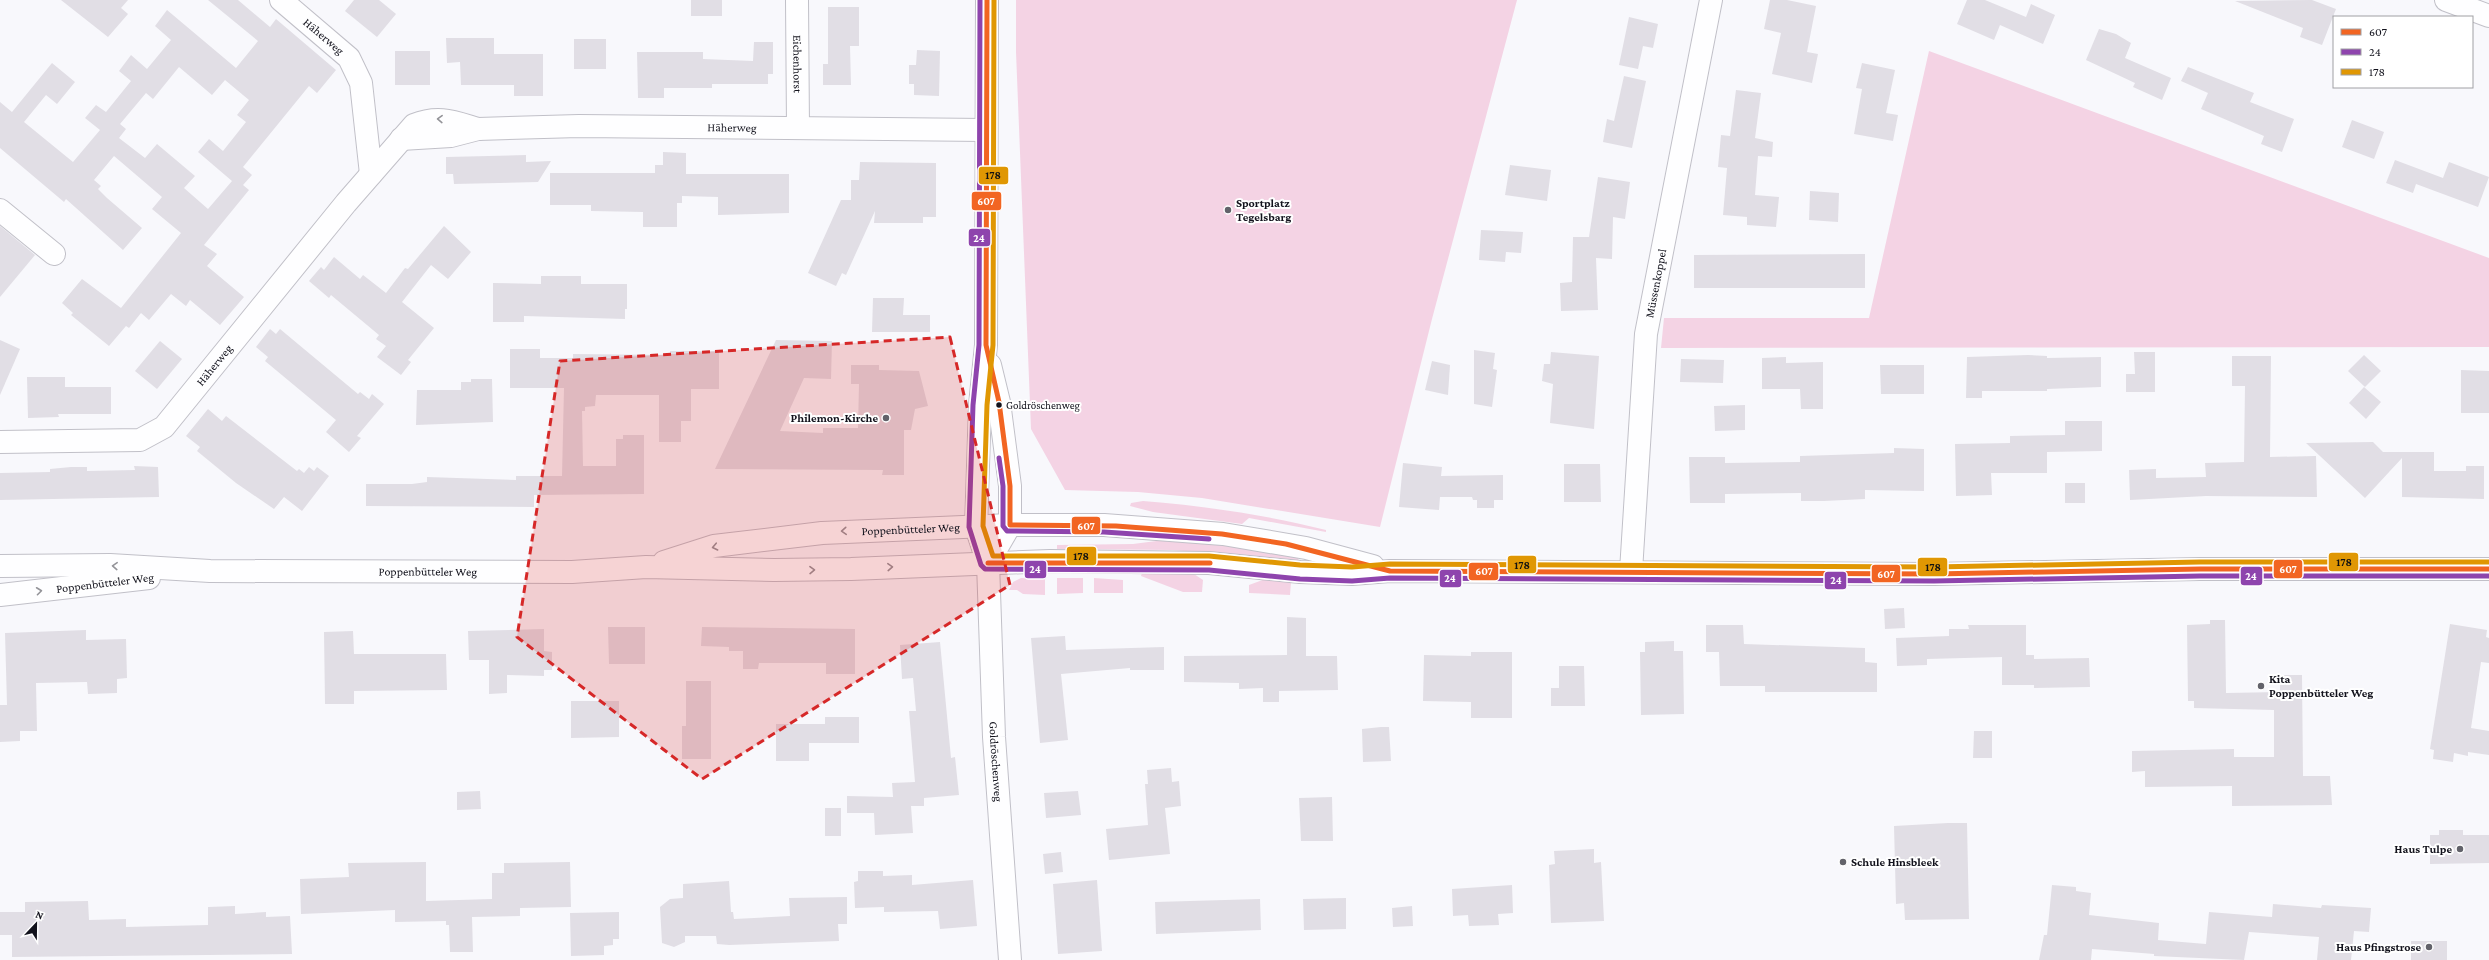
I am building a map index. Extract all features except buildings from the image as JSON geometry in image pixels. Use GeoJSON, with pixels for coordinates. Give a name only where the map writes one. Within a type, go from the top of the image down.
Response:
{"type":"FeatureCollection","features":[{"type":"Feature","properties":{"kind":"main road","name":"Häherweg"},"geometry":{"type":"LineString","coordinates":[[281,0],[349,58],[361,83],[370,174]]}},
{"type":"Feature","properties":{"kind":"main road","name":"Eichenhorst"},"geometry":{"type":"LineString","coordinates":[[797,0],[798,128]]}},
{"type":"Feature","properties":{"kind":"main road"},"geometry":{"type":"LineString","coordinates":[[976,527],[980,404],[986,346],[985,130],[987,0]]}},
{"type":"Feature","properties":{"kind":"main road","name":"Müssenkoppel"},"geometry":{"type":"LineString","coordinates":[[1631,571],[1646,334],[1711,0]]}},
{"type":"Feature","properties":{"kind":"main road"},"geometry":{"type":"LineString","coordinates":[[2446,0],[2489,16]]}},
{"type":"Feature","properties":{"kind":"main road","name":"Häherweg"},"geometry":{"type":"LineString","coordinates":[[0,442],[140,440],[164,427],[370,174],[414,125],[428,119],[447,120],[478,129],[579,126],[985,130]]}},
{"type":"Feature","properties":{"kind":"main road"},"geometry":{"type":"LineString","coordinates":[[0,210],[54,254]]}},
{"type":"Feature","properties":{"kind":"main road"},"geometry":{"type":"LineString","coordinates":[[986,346],[999,402],[1010,486],[1010,525],[988,562]]}},
{"type":"Feature","properties":{"kind":"main road","name":"Poppenbütteler Weg"},"geometry":{"type":"LineString","coordinates":[[646,567],[714,546],[877,529],[1104,524],[1223,534],[1306,548],[1390,571]]}},
{"type":"Feature","properties":{"kind":"main road","name":"Goldröschenweg"},"geometry":{"type":"LineString","coordinates":[[976,527],[988,562],[994,737],[1010,960]]}},
{"type":"Feature","properties":{"kind":"main road","name":"Poppenbütteler Weg"},"geometry":{"type":"LineString","coordinates":[[0,566],[110,565],[210,571],[572,572],[646,567],[789,570],[988,562],[1209,563],[1300,572],[1352,574],[1390,571],[1631,571],[1934,574],[2200,569],[2489,569]]}},
{"type":"Feature","properties":{"kind":"main road","name":"Poppenbütteler Weg"},"geometry":{"type":"LineString","coordinates":[[0,595],[210,571]]}},
{"type":"Feature","properties":{"kind":"highlighted area"},"geometry":{"type":"Polygon","coordinates":[[[950,337],[1010,585],[702,779],[517,637],[560,361],[950,337]]]}},
{"type":"Feature","properties":{"kind":"shaded area","name":"Sportplatz Tegelsbarg"},"geometry":{"type":"Polygon","coordinates":[[[1016,0],[1517,0],[1432,319],[1380,527],[1202,498],[1138,492],[1065,490],[1031,429],[1016,52],[1016,0]]]}},
{"type":"Feature","properties":{"kind":"shaded area"},"geometry":{"type":"Polygon","coordinates":[[[1929,51],[2489,258],[2489,347],[1661,348],[1664,318],[1869,318],[1929,51]]]}},
{"type":"Feature","properties":{"kind":"shaded area"},"geometry":{"type":"Polygon","coordinates":[[[1143,501],[1212,508],[1303,525],[1326,530],[1326,532],[1249,518],[1242,524],[1153,512],[1130,506],[1131,503],[1143,501]]]}},
{"type":"Feature","properties":{"kind":"shaded area"},"geometry":{"type":"Polygon","coordinates":[[[1164,540],[1223,545],[1298,558],[1299,561],[1172,550],[1057,549],[1057,545],[1133,544],[1164,540]]]}},
{"type":"Feature","properties":{"kind":"shaded area"},"geometry":{"type":"Polygon","coordinates":[[[1142,573],[1194,574],[1203,580],[1202,592],[1183,592],[1141,576],[1142,573]]]}},
{"type":"Feature","properties":{"kind":"shaded area"},"geometry":{"type":"Polygon","coordinates":[[[1021,578],[1045,579],[1045,595],[1023,594],[1017,590],[1009,590],[1013,582],[1021,578]]]}},
{"type":"Feature","properties":{"kind":"shaded area"},"geometry":{"type":"Polygon","coordinates":[[[1057,578],[1083,578],[1083,593],[1057,594],[1057,578]]]}},
{"type":"Feature","properties":{"kind":"shaded area"},"geometry":{"type":"Polygon","coordinates":[[[1094,578],[1123,580],[1123,593],[1094,593],[1094,578]]]}},
{"type":"Feature","properties":{"kind":"shaded area"},"geometry":{"type":"Polygon","coordinates":[[[1268,578],[1291,582],[1290,595],[1249,593],[1249,585],[1268,578]]]}},
{"type":"Feature","properties":{"kind":"transit line","name":"24"},"geometry":{"type":"LineString","coordinates":[[980,0],[979,345],[973,405],[969,527],[981,565],[985,569],[1209,570],[1300,579],[1352,581],[1390,578],[1934,581],[2200,576],[2489,576]]}},
{"type":"Feature","properties":{"kind":"transit line","name":"607"},"geometry":{"type":"LineString","coordinates":[[987,0],[986,345],[999,402],[1010,486],[1010,525],[1116,526],[1222,534],[1286,544],[1390,571],[1934,574],[2200,569],[2489,569]]}},
{"type":"Feature","properties":{"kind":"transit line","name":"178"},"geometry":{"type":"LineString","coordinates":[[994,0],[993,345],[987,405],[983,526],[993,556],[1209,556],[1300,565],[1352,567],[1390,564],[1934,567],[2200,562],[2489,562]]}},
{"type":"Feature","properties":{"kind":"transit line","name":"24"},"geometry":{"type":"LineString","coordinates":[[999,458],[1003,486],[1003,526],[1007,531],[1104,532],[1209,539]]}},
{"type":"Feature","properties":{"kind":"transit line","name":"607"},"geometry":{"type":"LineString","coordinates":[[988,563],[1210,563]]}},
{"type":"Feature","properties":{"kind":"place","name":"Sportplatz Tegelsbarg"},"geometry":{"type":"Point","coordinates":[1228,210]}},
{"type":"Feature","properties":{"kind":"place","name":"Goldröschenweg"},"geometry":{"type":"Point","coordinates":[999,405]}},
{"type":"Feature","properties":{"kind":"place","name":"Philemon-Kirche"},"geometry":{"type":"Point","coordinates":[886,418]}},
{"type":"Feature","properties":{"kind":"place","name":"Kita Poppenbütteler Weg"},"geometry":{"type":"Point","coordinates":[2261,686]}},
{"type":"Feature","properties":{"kind":"place","name":"Haus Tulpe"},"geometry":{"type":"Point","coordinates":[2460,849]}},
{"type":"Feature","properties":{"kind":"place","name":"Schule Hinsbleek"},"geometry":{"type":"Point","coordinates":[1843,862]}},
{"type":"Feature","properties":{"kind":"place","name":"Haus Pfingstrose"},"geometry":{"type":"Point","coordinates":[2429,947]}}]}
